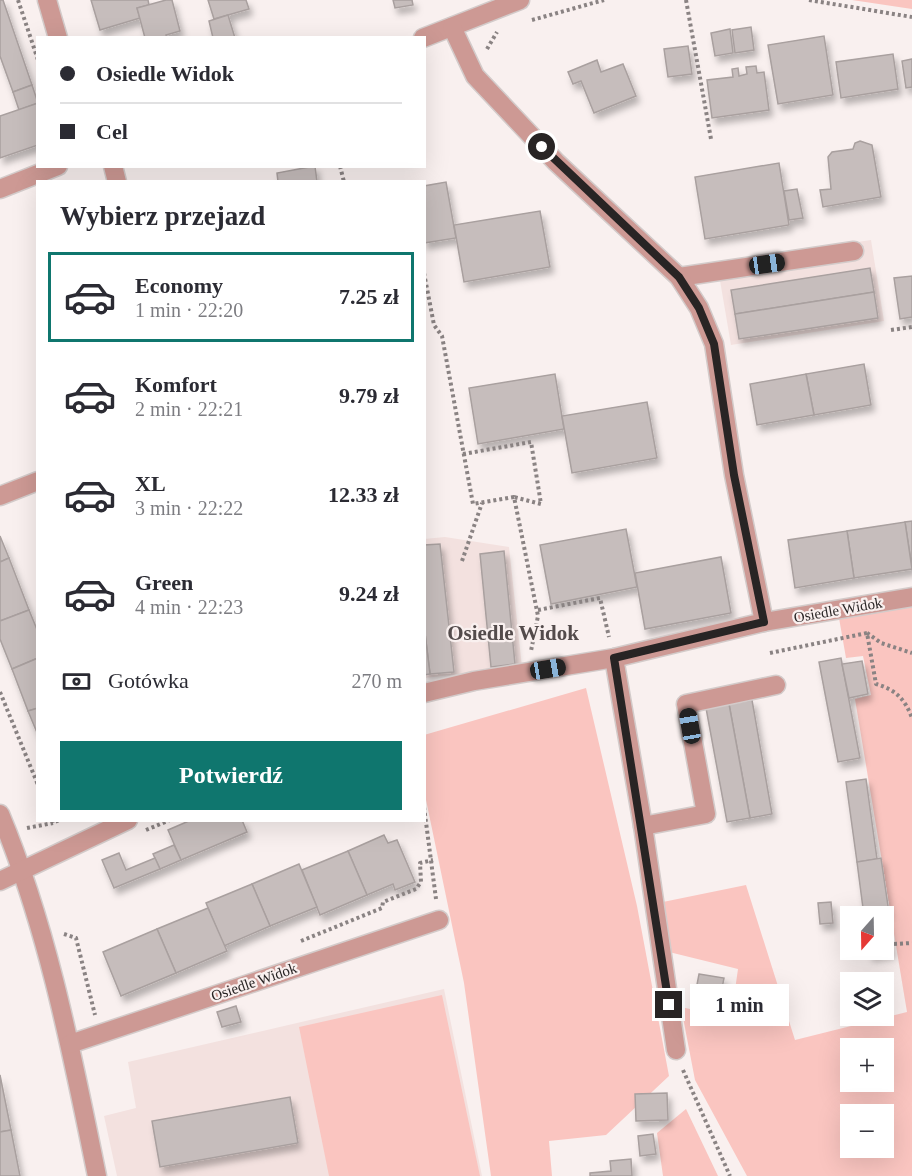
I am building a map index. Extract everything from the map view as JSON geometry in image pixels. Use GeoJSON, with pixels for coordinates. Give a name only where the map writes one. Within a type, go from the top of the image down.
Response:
{"type":"FeatureCollection","features":[{"type":"Feature","properties":{"kind":"street"},"geometry":{"type":"LineString","coordinates":[[47,0],[57,36]]}},
{"type":"Feature","properties":{"kind":"street"},"geometry":{"type":"LineString","coordinates":[[426,37],[520,0]]}},
{"type":"Feature","properties":{"kind":"street"},"geometry":{"type":"LineString","coordinates":[[452,27],[475,76],[556,162],[679,277],[699,308],[714,344],[734,475],[764,622]]}},
{"type":"Feature","properties":{"kind":"street"},"geometry":{"type":"LineString","coordinates":[[0,189],[53,168]]}},
{"type":"Feature","properties":{"kind":"street"},"geometry":{"type":"LineString","coordinates":[[679,277],[854,251]]}},
{"type":"Feature","properties":{"kind":"street"},"geometry":{"type":"LineString","coordinates":[[0,496],[36,481]]}},
{"type":"Feature","properties":{"kind":"street","name":"Osiedle Widok"},"geometry":{"type":"LineString","coordinates":[[426,693],[474,681],[614,658],[764,622],[912,597]]}},
{"type":"Feature","properties":{"kind":"street"},"geometry":{"type":"LineString","coordinates":[[614,658],[643,826],[676,1050]]}},
{"type":"Feature","properties":{"kind":"street"},"geometry":{"type":"LineString","coordinates":[[643,826],[706,814],[686,704],[776,686]]}},
{"type":"Feature","properties":{"kind":"street"},"geometry":{"type":"LineString","coordinates":[[0,814],[22,868],[70,1044],[97,1176]]}},
{"type":"Feature","properties":{"kind":"street"},"geometry":{"type":"LineString","coordinates":[[0,881],[22,868],[133,827]]}},
{"type":"Feature","properties":{"kind":"street","name":"Osiedle Widok"},"geometry":{"type":"LineString","coordinates":[[70,1044],[439,920]]}},
{"type":"Feature","properties":{"kind":"path"},"geometry":{"type":"LineString","coordinates":[[18,0],[36,54]]}},
{"type":"Feature","properties":{"kind":"path"},"geometry":{"type":"LineString","coordinates":[[529,21],[604,0]]}},
{"type":"Feature","properties":{"kind":"path"},"geometry":{"type":"LineString","coordinates":[[686,0],[711,139]]}},
{"type":"Feature","properties":{"kind":"path"},"geometry":{"type":"LineString","coordinates":[[809,0],[912,17]]}},
{"type":"Feature","properties":{"kind":"path"},"geometry":{"type":"LineString","coordinates":[[487,50],[496,33],[507,29]]}},
{"type":"Feature","properties":{"kind":"path"},"geometry":{"type":"LineString","coordinates":[[426,283],[434,325],[442,336],[463,454],[473,504],[514,497],[541,504],[531,442],[463,454]]}},
{"type":"Feature","properties":{"kind":"path"},"geometry":{"type":"LineString","coordinates":[[891,330],[912,327]]}},
{"type":"Feature","properties":{"kind":"path"},"geometry":{"type":"LineString","coordinates":[[514,497],[537,610],[526,673]]}},
{"type":"Feature","properties":{"kind":"path"},"geometry":{"type":"LineString","coordinates":[[462,561],[482,503]]}},
{"type":"Feature","properties":{"kind":"path"},"geometry":{"type":"LineString","coordinates":[[537,610],[600,598],[614,658]]}},
{"type":"Feature","properties":{"kind":"path"},"geometry":{"type":"LineString","coordinates":[[770,653],[867,633],[881,643],[912,653]]}},
{"type":"Feature","properties":{"kind":"path"},"geometry":{"type":"LineString","coordinates":[[867,633],[876,684],[894,689],[907,705],[912,718]]}},
{"type":"Feature","properties":{"kind":"path"},"geometry":{"type":"LineString","coordinates":[[0,692],[36,780]]}},
{"type":"Feature","properties":{"kind":"path"},"geometry":{"type":"LineString","coordinates":[[426,819],[439,920]]}},
{"type":"Feature","properties":{"kind":"path"},"geometry":{"type":"LineString","coordinates":[[24,829],[52,822]]}},
{"type":"Feature","properties":{"kind":"path"},"geometry":{"type":"LineString","coordinates":[[133,827],[159,822]]}},
{"type":"Feature","properties":{"kind":"path"},"geometry":{"type":"LineString","coordinates":[[294,944],[382,908],[383,902],[416,889],[421,882],[420,863],[433,860]]}},
{"type":"Feature","properties":{"kind":"path"},"geometry":{"type":"LineString","coordinates":[[60,933],[76,938],[97,1024]]}},
{"type":"Feature","properties":{"kind":"path"},"geometry":{"type":"LineString","coordinates":[[894,944],[912,943]]}},
{"type":"Feature","properties":{"kind":"path"},"geometry":{"type":"LineString","coordinates":[[676,1050],[689,1087],[730,1176]]}},
{"type":"Feature","properties":{"kind":"shaded area"},"geometry":{"type":"Polygon","coordinates":[[[852,0],[912,0],[912,9],[852,0]]]}},
{"type":"Feature","properties":{"kind":"shaded area"},"geometry":{"type":"Polygon","coordinates":[[[871,240],[884,321],[731,345],[717,263],[871,240]]]}},
{"type":"Feature","properties":{"kind":"shaded area"},"geometry":{"type":"Polygon","coordinates":[[[445,537],[509,547],[522,667],[426,678],[426,539],[445,537]]]}},
{"type":"Feature","properties":{"kind":"shaded area"},"geometry":{"type":"Polygon","coordinates":[[[912,606],[912,1176],[747,1176],[695,1080],[681,1007],[731,1018],[738,969],[669,952],[658,903],[746,885],[795,1040],[851,1026],[894,1026],[894,1015],[907,1012],[894,934],[894,906],[889,906],[855,699],[871,695],[863,656],[846,658],[839,618],[912,606]]]}},
{"type":"Feature","properties":{"kind":"shaded area"},"geometry":{"type":"Polygon","coordinates":[[[586,688],[637,906],[669,1076],[606,1135],[549,1141],[552,1176],[491,1176],[464,983],[426,800],[426,734],[586,688]]]}},
{"type":"Feature","properties":{"kind":"shaded area"},"geometry":{"type":"Polygon","coordinates":[[[444,989],[482,1176],[117,1176],[104,1116],[136,1108],[128,1062],[444,989]]]}},
{"type":"Feature","properties":{"kind":"shaded area"},"geometry":{"type":"Polygon","coordinates":[[[442,995],[480,1176],[329,1176],[299,1027],[442,995]]]}},
{"type":"Feature","properties":{"kind":"shaded area"},"geometry":{"type":"Polygon","coordinates":[[[686,1109],[718,1176],[663,1176],[657,1133],[686,1109]]]}},
{"type":"Feature","properties":{"kind":"building"},"geometry":{"type":"Polygon","coordinates":[[[0,0],[3,0],[32,85],[13,92],[0,56],[0,0]]]}},
{"type":"Feature","properties":{"kind":"building"},"geometry":{"type":"Polygon","coordinates":[[[91,0],[148,0],[149,5],[137,8],[140,18],[100,30],[91,0]]]}},
{"type":"Feature","properties":{"kind":"building"},"geometry":{"type":"Polygon","coordinates":[[[172,0],[180,31],[166,36],[144,36],[137,8],[172,0]]]}},
{"type":"Feature","properties":{"kind":"building"},"geometry":{"type":"Polygon","coordinates":[[[208,0],[246,0],[249,9],[214,19],[208,0]]]}},
{"type":"Feature","properties":{"kind":"building"},"geometry":{"type":"Polygon","coordinates":[[[393,0],[412,0],[413,5],[395,8],[393,0]]]}},
{"type":"Feature","properties":{"kind":"building"},"geometry":{"type":"Polygon","coordinates":[[[228,15],[234,36],[213,36],[209,21],[228,15]]]}},
{"type":"Feature","properties":{"kind":"building"},"geometry":{"type":"Polygon","coordinates":[[[751,27],[754,50],[735,53],[732,30],[751,27]]]}},
{"type":"Feature","properties":{"kind":"building"},"geometry":{"type":"Polygon","coordinates":[[[730,29],[733,53],[715,56],[711,33],[730,29]]]}},
{"type":"Feature","properties":{"kind":"building"},"geometry":{"type":"Polygon","coordinates":[[[824,36],[833,95],[778,104],[768,45],[824,36]]]}},
{"type":"Feature","properties":{"kind":"building"},"geometry":{"type":"Polygon","coordinates":[[[688,46],[692,74],[668,77],[664,49],[688,46]]]}},
{"type":"Feature","properties":{"kind":"building"},"geometry":{"type":"Polygon","coordinates":[[[893,54],[898,89],[841,98],[836,62],[893,54]]]}},
{"type":"Feature","properties":{"kind":"building"},"geometry":{"type":"Polygon","coordinates":[[[912,59],[912,87],[906,88],[902,61],[912,59]]]}},
{"type":"Feature","properties":{"kind":"building"},"geometry":{"type":"Polygon","coordinates":[[[597,60],[601,72],[623,64],[636,96],[594,113],[581,81],[573,84],[568,72],[597,60]]]}},
{"type":"Feature","properties":{"kind":"building"},"geometry":{"type":"Polygon","coordinates":[[[756,66],[757,73],[764,72],[769,110],[712,118],[707,80],[733,77],[732,69],[738,68],[739,76],[747,74],[746,67],[756,66]]]}},
{"type":"Feature","properties":{"kind":"building"},"geometry":{"type":"Polygon","coordinates":[[[32,85],[36,104],[19,110],[13,92],[32,85]]]}},
{"type":"Feature","properties":{"kind":"building"},"geometry":{"type":"Polygon","coordinates":[[[36,104],[36,146],[0,158],[0,116],[36,104]]]}},
{"type":"Feature","properties":{"kind":"building"},"geometry":{"type":"Polygon","coordinates":[[[860,141],[872,145],[881,197],[823,207],[820,190],[831,189],[828,157],[832,152],[853,149],[855,143],[860,141]]]}},
{"type":"Feature","properties":{"kind":"building"},"geometry":{"type":"Polygon","coordinates":[[[779,163],[789,225],[705,239],[695,177],[779,163]]]}},
{"type":"Feature","properties":{"kind":"building"},"geometry":{"type":"Polygon","coordinates":[[[315,168],[317,180],[278,180],[277,173],[315,168]]]}},
{"type":"Feature","properties":{"kind":"building"},"geometry":{"type":"Polygon","coordinates":[[[446,182],[456,238],[426,243],[426,186],[446,182]]]}},
{"type":"Feature","properties":{"kind":"building"},"geometry":{"type":"Polygon","coordinates":[[[797,189],[803,218],[789,220],[784,191],[797,189]]]}},
{"type":"Feature","properties":{"kind":"building"},"geometry":{"type":"Polygon","coordinates":[[[540,211],[550,267],[464,282],[454,225],[540,211]]]}},
{"type":"Feature","properties":{"kind":"building"},"geometry":{"type":"Polygon","coordinates":[[[870,268],[874,292],[735,314],[731,290],[870,268]]]}},
{"type":"Feature","properties":{"kind":"building"},"geometry":{"type":"Polygon","coordinates":[[[912,276],[912,317],[900,319],[894,278],[912,276]]]}},
{"type":"Feature","properties":{"kind":"building"},"geometry":{"type":"Polygon","coordinates":[[[874,292],[878,318],[739,339],[735,314],[874,292]]]}},
{"type":"Feature","properties":{"kind":"building"},"geometry":{"type":"Polygon","coordinates":[[[864,364],[871,405],[814,415],[806,374],[864,364]]]}},
{"type":"Feature","properties":{"kind":"building"},"geometry":{"type":"Polygon","coordinates":[[[555,374],[564,429],[478,444],[469,388],[555,374]]]}},
{"type":"Feature","properties":{"kind":"building"},"geometry":{"type":"Polygon","coordinates":[[[806,374],[814,415],[757,425],[750,384],[806,374]]]}},
{"type":"Feature","properties":{"kind":"building"},"geometry":{"type":"Polygon","coordinates":[[[647,402],[657,458],[572,473],[562,416],[647,402]]]}},
{"type":"Feature","properties":{"kind":"building"},"geometry":{"type":"Polygon","coordinates":[[[912,521],[912,568],[905,522],[912,521]]]}},
{"type":"Feature","properties":{"kind":"building"},"geometry":{"type":"Polygon","coordinates":[[[905,522],[912,569],[854,578],[847,531],[905,522]]]}},
{"type":"Feature","properties":{"kind":"building"},"geometry":{"type":"Polygon","coordinates":[[[626,529],[637,587],[551,604],[540,545],[626,529]]]}},
{"type":"Feature","properties":{"kind":"building"},"geometry":{"type":"Polygon","coordinates":[[[847,531],[854,578],[795,588],[788,540],[847,531]]]}},
{"type":"Feature","properties":{"kind":"building"},"geometry":{"type":"Polygon","coordinates":[[[0,536],[9,558],[0,562],[0,536]]]}},
{"type":"Feature","properties":{"kind":"building"},"geometry":{"type":"Polygon","coordinates":[[[440,544],[454,672],[430,674],[426,641],[426,545],[440,544]]]}},
{"type":"Feature","properties":{"kind":"building"},"geometry":{"type":"Polygon","coordinates":[[[504,551],[515,664],[491,667],[480,554],[504,551]]]}},
{"type":"Feature","properties":{"kind":"building"},"geometry":{"type":"Polygon","coordinates":[[[721,557],[731,613],[645,629],[635,573],[721,557]]]}},
{"type":"Feature","properties":{"kind":"building"},"geometry":{"type":"Polygon","coordinates":[[[9,558],[29,610],[0,621],[0,562],[9,558]]]}},
{"type":"Feature","properties":{"kind":"building"},"geometry":{"type":"Polygon","coordinates":[[[29,610],[36,627],[36,659],[12,669],[0,639],[0,621],[29,610]]]}},
{"type":"Feature","properties":{"kind":"building"},"geometry":{"type":"Polygon","coordinates":[[[426,641],[430,674],[426,675],[426,641]]]}},
{"type":"Feature","properties":{"kind":"building"},"geometry":{"type":"Polygon","coordinates":[[[841,658],[860,758],[838,762],[819,662],[841,658]]]}},
{"type":"Feature","properties":{"kind":"building"},"geometry":{"type":"Polygon","coordinates":[[[36,659],[36,709],[28,711],[12,669],[36,659]]]}},
{"type":"Feature","properties":{"kind":"building"},"geometry":{"type":"Polygon","coordinates":[[[862,661],[868,694],[849,698],[842,664],[862,661]]]}},
{"type":"Feature","properties":{"kind":"building"},"geometry":{"type":"Polygon","coordinates":[[[752,700],[772,814],[750,818],[729,704],[752,700]]]}},
{"type":"Feature","properties":{"kind":"building"},"geometry":{"type":"Polygon","coordinates":[[[729,704],[750,818],[727,822],[706,708],[729,704]]]}},
{"type":"Feature","properties":{"kind":"building"},"geometry":{"type":"Polygon","coordinates":[[[36,709],[36,730],[28,711],[36,709]]]}},
{"type":"Feature","properties":{"kind":"building"},"geometry":{"type":"Polygon","coordinates":[[[866,779],[877,859],[857,862],[846,782],[866,779]]]}},
{"type":"Feature","properties":{"kind":"building"},"geometry":{"type":"Polygon","coordinates":[[[186,822],[243,822],[247,832],[181,860],[168,830],[186,822]]]}},
{"type":"Feature","properties":{"kind":"building"},"geometry":{"type":"Polygon","coordinates":[[[384,835],[388,843],[397,840],[415,882],[395,890],[393,884],[367,895],[348,851],[384,835]]]}},
{"type":"Feature","properties":{"kind":"building"},"geometry":{"type":"Polygon","coordinates":[[[174,845],[181,860],[160,869],[153,854],[174,845]]]}},
{"type":"Feature","properties":{"kind":"building"},"geometry":{"type":"Polygon","coordinates":[[[348,851],[367,895],[320,915],[302,870],[348,851]]]}},
{"type":"Feature","properties":{"kind":"building"},"geometry":{"type":"Polygon","coordinates":[[[119,853],[126,870],[155,858],[160,869],[114,888],[102,860],[119,853]]]}},
{"type":"Feature","properties":{"kind":"building"},"geometry":{"type":"Polygon","coordinates":[[[881,858],[888,906],[863,906],[857,862],[881,858]]]}},
{"type":"Feature","properties":{"kind":"building"},"geometry":{"type":"Polygon","coordinates":[[[299,864],[317,907],[270,926],[252,884],[299,864]]]}},
{"type":"Feature","properties":{"kind":"building"},"geometry":{"type":"Polygon","coordinates":[[[252,884],[270,926],[224,946],[206,903],[252,884]]]}},
{"type":"Feature","properties":{"kind":"building"},"geometry":{"type":"Polygon","coordinates":[[[831,902],[833,923],[820,924],[818,903],[831,902]]]}},
{"type":"Feature","properties":{"kind":"building"},"geometry":{"type":"Polygon","coordinates":[[[208,908],[227,951],[176,973],[157,929],[208,908]]]}},
{"type":"Feature","properties":{"kind":"building"},"geometry":{"type":"Polygon","coordinates":[[[157,929],[176,973],[121,996],[103,952],[157,929]]]}},
{"type":"Feature","properties":{"kind":"building"},"geometry":{"type":"Polygon","coordinates":[[[699,974],[724,978],[720,999],[695,995],[699,974]]]}},
{"type":"Feature","properties":{"kind":"building"},"geometry":{"type":"Polygon","coordinates":[[[236,1006],[241,1022],[222,1027],[217,1012],[236,1006]]]}},
{"type":"Feature","properties":{"kind":"building"},"geometry":{"type":"Polygon","coordinates":[[[0,1075],[11,1130],[0,1132],[0,1075]]]}},
{"type":"Feature","properties":{"kind":"building"},"geometry":{"type":"Polygon","coordinates":[[[667,1093],[668,1120],[636,1121],[635,1094],[667,1093]]]}},
{"type":"Feature","properties":{"kind":"building"},"geometry":{"type":"Polygon","coordinates":[[[290,1097],[298,1143],[160,1167],[152,1121],[290,1097]]]}},
{"type":"Feature","properties":{"kind":"building"},"geometry":{"type":"Polygon","coordinates":[[[11,1130],[20,1176],[0,1176],[0,1132],[11,1130]]]}},
{"type":"Feature","properties":{"kind":"building"},"geometry":{"type":"Polygon","coordinates":[[[653,1134],[656,1154],[640,1156],[638,1136],[653,1134]]]}},
{"type":"Feature","properties":{"kind":"building"},"geometry":{"type":"Polygon","coordinates":[[[631,1159],[632,1176],[590,1176],[590,1173],[611,1171],[610,1161],[631,1159]]]}},
{"type":"Feature","properties":{"kind":"district","name":"Osiedle Widok"},"geometry":{"type":"Point","coordinates":[513,633]}},
{"type":"Feature","properties":{"kind":"route"},"geometry":{"type":"LineString","coordinates":[[542,147],[679,277],[699,308],[709,329],[714,344],[734,475],[764,622],[614,658],[643,826],[669,1005]]}}]}
